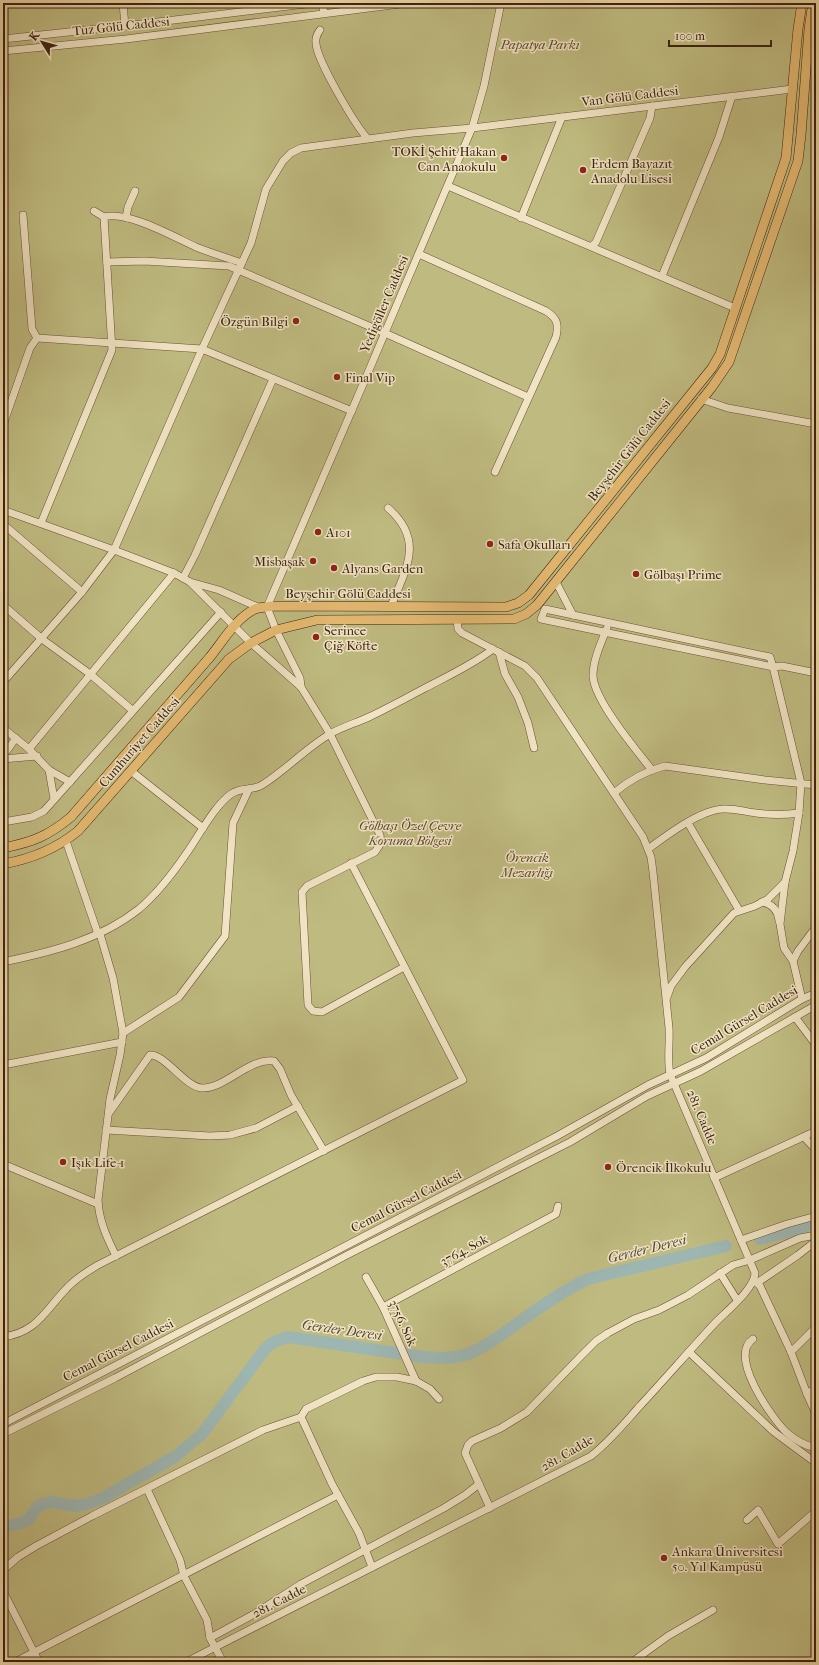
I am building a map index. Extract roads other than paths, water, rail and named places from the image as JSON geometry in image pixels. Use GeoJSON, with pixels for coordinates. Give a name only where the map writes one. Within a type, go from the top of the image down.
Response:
{"type":"FeatureCollection","features":[{"type":"Feature","properties":{"kind":"main road","name":"Beyşehir Gölü Caddesi"},"geometry":{"type":"LineString","coordinates":[[263,607],[506,607],[522,601],[534,590],[712,368],[720,354],[788,147],[792,89],[802,3]]}},
{"type":"Feature","properties":{"kind":"main road"},"geometry":{"type":"LineString","coordinates":[[522,601],[530,612],[538,605],[721,375],[733,353],[798,161],[805,81],[813,18],[813,3]]}},
{"type":"Feature","properties":{"kind":"main road"},"geometry":{"type":"LineString","coordinates":[[804,96],[792,89],[805,81]]}},
{"type":"Feature","properties":{"kind":"main road"},"geometry":{"type":"LineString","coordinates":[[712,368],[721,375]]}},
{"type":"Feature","properties":{"kind":"main road"},"geometry":{"type":"LineString","coordinates":[[692,392],[701,399]]}},
{"type":"Feature","properties":{"kind":"main road"},"geometry":{"type":"LineString","coordinates":[[235,626],[249,613],[263,607]]}},
{"type":"Feature","properties":{"kind":"main road"},"geometry":{"type":"LineString","coordinates":[[442,607],[442,619]]}},
{"type":"Feature","properties":{"kind":"main road"},"geometry":{"type":"LineString","coordinates":[[472,607],[472,619]]}},
{"type":"Feature","properties":{"kind":"main road","name":"Cumhuriyet Caddesi"},"geometry":{"type":"LineString","coordinates":[[3,864],[30,858],[66,841],[85,824],[229,659],[251,643],[276,630],[289,626],[330,619],[514,619],[530,612]]}},
{"type":"Feature","properties":{"kind":"main road","name":"Cumhuriyet Caddesi"},"geometry":{"type":"LineString","coordinates":[[3,848],[38,839],[52,832],[71,817],[210,657],[235,626]]}},
{"type":"Feature","properties":{"kind":"street"},"geometry":{"type":"LineString","coordinates":[[124,3],[125,26]]}},
{"type":"Feature","properties":{"kind":"street","name":"Tuz Gölü Caddesi"},"geometry":{"type":"LineString","coordinates":[[3,39],[314,3]]}},
{"type":"Feature","properties":{"kind":"street"},"geometry":{"type":"LineString","coordinates":[[322,3],[324,13]]}},
{"type":"Feature","properties":{"kind":"street","name":"Tuz Gölü Caddesi"},"geometry":{"type":"LineString","coordinates":[[3,51],[126,39],[408,3]]}},
{"type":"Feature","properties":{"kind":"street","name":"Yedigöller Caddesi"},"geometry":{"type":"LineString","coordinates":[[263,607],[352,411],[472,128],[484,86],[501,3]]}},
{"type":"Feature","properties":{"kind":"street"},"geometry":{"type":"LineString","coordinates":[[320,30],[316,35],[315,42],[322,63],[352,116],[367,138]]}},
{"type":"Feature","properties":{"kind":"street","name":"Van Gölü Caddesi"},"geometry":{"type":"LineString","coordinates":[[3,682],[82,592],[114,550],[202,349],[240,267],[257,224],[266,189],[278,168],[291,153],[301,148],[367,138],[472,128],[792,89]]}},
{"type":"Feature","properties":{"kind":"street"},"geometry":{"type":"LineString","coordinates":[[662,276],[719,137],[732,96]]}},
{"type":"Feature","properties":{"kind":"street"},"geometry":{"type":"LineString","coordinates":[[592,246],[596,242],[650,118],[652,106]]}},
{"type":"Feature","properties":{"kind":"street"},"geometry":{"type":"LineString","coordinates":[[521,218],[562,117]]}},
{"type":"Feature","properties":{"kind":"street"},"geometry":{"type":"LineString","coordinates":[[448,186],[735,308]]}},
{"type":"Feature","properties":{"kind":"street"},"geometry":{"type":"LineString","coordinates":[[126,218],[128,207],[135,191]]}},
{"type":"Feature","properties":{"kind":"street"},"geometry":{"type":"LineString","coordinates":[[94,211],[104,217],[114,216],[139,221],[528,397]]}},
{"type":"Feature","properties":{"kind":"street"},"geometry":{"type":"LineString","coordinates":[[23,215],[32,329],[37,338]]}},
{"type":"Feature","properties":{"kind":"street"},"geometry":{"type":"LineString","coordinates":[[41,523],[112,350],[104,217]]}},
{"type":"Feature","properties":{"kind":"street"},"geometry":{"type":"LineString","coordinates":[[419,254],[546,311],[556,319],[558,325],[556,337],[495,472]]}},
{"type":"Feature","properties":{"kind":"street"},"geometry":{"type":"LineString","coordinates":[[106,262],[142,261],[240,267]]}},
{"type":"Feature","properties":{"kind":"street"},"geometry":{"type":"LineString","coordinates":[[37,338],[202,349],[352,411]]}},
{"type":"Feature","properties":{"kind":"street"},"geometry":{"type":"LineString","coordinates":[[3,425],[30,348],[37,338]]}},
{"type":"Feature","properties":{"kind":"street"},"geometry":{"type":"LineString","coordinates":[[183,578],[196,555],[273,379]]}},
{"type":"Feature","properties":{"kind":"street"},"geometry":{"type":"LineString","coordinates":[[701,399],[728,408],[816,424]]}},
{"type":"Feature","properties":{"kind":"street"},"geometry":{"type":"LineString","coordinates":[[388,508],[396,516],[406,534],[410,554],[408,563],[391,606]]}},
{"type":"Feature","properties":{"kind":"street"},"geometry":{"type":"LineString","coordinates":[[3,510],[114,550],[190,582],[251,643],[301,687],[330,734],[378,829],[381,839],[375,852],[307,886],[302,892],[308,1005],[313,1011],[322,1012],[404,967]]}},
{"type":"Feature","properties":{"kind":"street"},"geometry":{"type":"LineString","coordinates":[[3,524],[82,592]]}},
{"type":"Feature","properties":{"kind":"street"},"geometry":{"type":"LineString","coordinates":[[29,749],[174,574]]}},
{"type":"Feature","properties":{"kind":"street"},"geometry":{"type":"LineString","coordinates":[[190,582],[219,590],[263,607],[300,678],[301,687]]}},
{"type":"Feature","properties":{"kind":"street"},"geometry":{"type":"LineString","coordinates":[[556,582],[573,615]]}},
{"type":"Feature","properties":{"kind":"street"},"geometry":{"type":"LineString","coordinates":[[3,604],[42,639],[90,674],[132,710]]}},
{"type":"Feature","properties":{"kind":"street"},"geometry":{"type":"LineString","coordinates":[[780,924],[785,882],[793,851],[799,813],[801,783],[773,667],[770,657],[545,609],[541,619],[773,667],[782,666],[816,673]]}},
{"type":"Feature","properties":{"kind":"street"},"geometry":{"type":"LineString","coordinates":[[3,822],[39,814],[70,782],[132,710],[221,612]]}},
{"type":"Feature","properties":{"kind":"street"},"geometry":{"type":"LineString","coordinates":[[530,612],[543,614]]}},
{"type":"Feature","properties":{"kind":"street"},"geometry":{"type":"LineString","coordinates":[[457,619],[458,629],[462,633],[525,666],[537,678],[643,837],[648,849],[653,872],[670,1046],[668,1064],[670,1074]]}},
{"type":"Feature","properties":{"kind":"street"},"geometry":{"type":"LineString","coordinates":[[609,623],[595,662],[593,675],[595,687],[621,729],[652,770]]}},
{"type":"Feature","properties":{"kind":"street"},"geometry":{"type":"LineString","coordinates":[[3,962],[62,947],[99,934],[131,915],[150,898],[186,854],[203,828],[231,794],[241,789],[249,789],[263,784],[330,734],[371,716],[496,650]]}},
{"type":"Feature","properties":{"kind":"street"},"geometry":{"type":"LineString","coordinates":[[496,650],[505,674],[518,697],[528,723],[534,748]]}},
{"type":"Feature","properties":{"kind":"street"},"geometry":{"type":"LineString","coordinates":[[3,728],[29,749],[49,770],[70,782]]}},
{"type":"Feature","properties":{"kind":"street"},"geometry":{"type":"LineString","coordinates":[[3,757],[16,738]]}},
{"type":"Feature","properties":{"kind":"street"},"geometry":{"type":"LineString","coordinates":[[3,757],[36,756]]}},
{"type":"Feature","properties":{"kind":"street"},"geometry":{"type":"LineString","coordinates":[[614,793],[624,784],[652,770],[665,766],[816,785]]}},
{"type":"Feature","properties":{"kind":"street"},"geometry":{"type":"LineString","coordinates":[[49,770],[54,799]]}},
{"type":"Feature","properties":{"kind":"street"},"geometry":{"type":"LineString","coordinates":[[131,770],[203,828]]}},
{"type":"Feature","properties":{"kind":"street"},"geometry":{"type":"LineString","coordinates":[[123,1033],[179,997],[225,936],[233,823],[249,789]]}},
{"type":"Feature","properties":{"kind":"street"},"geometry":{"type":"LineString","coordinates":[[648,849],[671,832],[710,812],[723,809],[774,815],[799,813]]}},
{"type":"Feature","properties":{"kind":"street"},"geometry":{"type":"LineString","coordinates":[[688,822],[740,910]]}},
{"type":"Feature","properties":{"kind":"street"},"geometry":{"type":"LineString","coordinates":[[66,841],[113,978],[123,1033],[110,1098],[98,1204],[101,1223],[116,1256]]}},
{"type":"Feature","properties":{"kind":"street"},"geometry":{"type":"LineString","coordinates":[[3,1337],[19,1333],[32,1327],[75,1281],[85,1273],[463,1080],[351,864]]}},
{"type":"Feature","properties":{"kind":"street"},"geometry":{"type":"LineString","coordinates":[[666,1000],[671,986],[685,967],[730,917],[740,910],[754,906],[768,899],[785,882]]}},
{"type":"Feature","properties":{"kind":"street"},"geometry":{"type":"LineString","coordinates":[[762,902],[769,903],[774,907],[779,916],[784,948],[793,961],[802,999]]}},
{"type":"Feature","properties":{"kind":"street"},"geometry":{"type":"LineString","coordinates":[[793,961],[798,951],[816,927]]}},
{"type":"Feature","properties":{"kind":"street","name":"Cemal Gürsel Caddesi"},"geometry":{"type":"LineString","coordinates":[[3,1424],[557,1136],[648,1085],[706,1058],[802,999],[816,993]]}},
{"type":"Feature","properties":{"kind":"street","name":"Cemal Gürsel Caddesi"},"geometry":{"type":"LineString","coordinates":[[3,1434],[116,1378],[340,1258],[570,1142],[647,1096],[701,1071],[816,1005]]}},
{"type":"Feature","properties":{"kind":"street"},"geometry":{"type":"LineString","coordinates":[[795,1017],[816,1045]]}},
{"type":"Feature","properties":{"kind":"street"},"geometry":{"type":"LineString","coordinates":[[3,1065],[122,1042]]}},
{"type":"Feature","properties":{"kind":"street"},"geometry":{"type":"LineString","coordinates":[[108,1114],[147,1058],[153,1055],[191,1084],[201,1088],[210,1087],[241,1071],[265,1061],[274,1061],[280,1069],[291,1095],[324,1151]]}},
{"type":"Feature","properties":{"kind":"street","name":"281. Cadde"},"geometry":{"type":"LineString","coordinates":[[186,1662],[569,1468],[601,1448],[619,1431],[689,1352],[755,1282],[755,1272],[742,1240],[670,1074]]}},
{"type":"Feature","properties":{"kind":"street"},"geometry":{"type":"LineString","coordinates":[[106,1130],[210,1136],[230,1135],[256,1128],[298,1106]]}},
{"type":"Feature","properties":{"kind":"street"},"geometry":{"type":"LineString","coordinates":[[714,1178],[816,1131]]}},
{"type":"Feature","properties":{"kind":"street"},"geometry":{"type":"LineString","coordinates":[[804,1137],[816,1150]]}},
{"type":"Feature","properties":{"kind":"street"},"geometry":{"type":"LineString","coordinates":[[3,1164],[98,1204]]}},
{"type":"Feature","properties":{"kind":"street","name":"3764. Sok"},"geometry":{"type":"LineString","coordinates":[[383,1307],[556,1214],[558,1206]]}},
{"type":"Feature","properties":{"kind":"street"},"geometry":{"type":"LineString","coordinates":[[742,1240],[787,1224],[816,1216]]}},
{"type":"Feature","properties":{"kind":"street"},"geometry":{"type":"LineString","coordinates":[[490,1508],[465,1453],[468,1445],[478,1438],[512,1422],[527,1412],[556,1380],[596,1341],[634,1319],[659,1310],[688,1295],[733,1265],[750,1260],[800,1238],[816,1235]]}},
{"type":"Feature","properties":{"kind":"street"},"geometry":{"type":"LineString","coordinates":[[816,1240],[798,1255],[755,1282],[791,1352],[816,1414]]}},
{"type":"Feature","properties":{"kind":"street"},"geometry":{"type":"LineString","coordinates":[[720,1273],[737,1300]]}},
{"type":"Feature","properties":{"kind":"street","name":"3756. Sok"},"geometry":{"type":"LineString","coordinates":[[366,1276],[383,1307],[416,1381]]}},
{"type":"Feature","properties":{"kind":"street"},"geometry":{"type":"LineString","coordinates":[[791,1352],[816,1327]]}},
{"type":"Feature","properties":{"kind":"street"},"geometry":{"type":"LineString","coordinates":[[753,1339],[747,1344],[744,1359],[754,1386],[786,1432],[803,1443],[816,1448]]}},
{"type":"Feature","properties":{"kind":"street"},"geometry":{"type":"LineString","coordinates":[[689,1352],[774,1432],[816,1463]]}},
{"type":"Feature","properties":{"kind":"street"},"geometry":{"type":"LineString","coordinates":[[3,1570],[18,1557],[36,1546],[92,1516],[263,1430],[301,1417],[306,1409],[370,1378],[397,1377],[416,1381],[430,1389],[440,1399]]}},
{"type":"Feature","properties":{"kind":"street"},"geometry":{"type":"LineString","coordinates":[[807,1394],[816,1388]]}},
{"type":"Feature","properties":{"kind":"street"},"geometry":{"type":"LineString","coordinates":[[301,1417],[338,1495],[359,1533],[372,1568]]}},
{"type":"Feature","properties":{"kind":"street"},"geometry":{"type":"LineString","coordinates":[[210,1638],[256,1613],[301,1584],[444,1508],[479,1484]]}},
{"type":"Feature","properties":{"kind":"street"},"geometry":{"type":"LineString","coordinates":[[147,1489],[180,1560],[184,1576],[207,1620],[210,1638],[223,1662]]}},
{"type":"Feature","properties":{"kind":"street"},"geometry":{"type":"LineString","coordinates":[[15,1662],[184,1576],[338,1495]]}},
{"type":"Feature","properties":{"kind":"street"},"geometry":{"type":"LineString","coordinates":[[747,1520],[758,1510],[778,1544],[816,1511]]}},
{"type":"Feature","properties":{"kind":"street"},"geometry":{"type":"LineString","coordinates":[[3,1591],[39,1662]]}},
{"type":"Feature","properties":{"kind":"street"},"geometry":{"type":"LineString","coordinates":[[632,1662],[668,1636],[713,1610]]}},
{"type":"Feature","properties":{"kind":"waterway","name":"Gerder Deresi"},"geometry":{"type":"LineString","coordinates":[[760,1239],[798,1229],[816,1221]]}},
{"type":"Feature","properties":{"kind":"waterway","name":"Gerder Deresi"},"geometry":{"type":"LineString","coordinates":[[3,1527],[22,1523],[30,1518],[36,1508],[43,1504],[52,1502],[74,1506],[87,1504],[103,1498],[176,1456],[202,1434],[265,1349],[278,1340],[288,1337],[423,1357],[446,1358],[462,1356],[488,1344],[552,1299],[588,1279],[726,1246]]}},
{"type":"Feature","properties":{"kind":"place","name":"TOKİ Şehit Hakan Can Anaokulu"},"geometry":{"type":"Point","coordinates":[504,158]}},
{"type":"Feature","properties":{"kind":"place","name":"Erdem Bayazıt Anadolu Lisesi"},"geometry":{"type":"Point","coordinates":[583,170]}},
{"type":"Feature","properties":{"kind":"place","name":"Özgün Bilgi"},"geometry":{"type":"Point","coordinates":[296,321]}},
{"type":"Feature","properties":{"kind":"place","name":"Final Vip"},"geometry":{"type":"Point","coordinates":[337,377]}},
{"type":"Feature","properties":{"kind":"place","name":"A101"},"geometry":{"type":"Point","coordinates":[318,532]}},
{"type":"Feature","properties":{"kind":"place","name":"Safa Okulları"},"geometry":{"type":"Point","coordinates":[490,544]}},
{"type":"Feature","properties":{"kind":"place","name":"Misbaşak"},"geometry":{"type":"Point","coordinates":[313,561]}},
{"type":"Feature","properties":{"kind":"place","name":"Alyans Garden"},"geometry":{"type":"Point","coordinates":[334,568]}},
{"type":"Feature","properties":{"kind":"place","name":"Gölbaşı Prime"},"geometry":{"type":"Point","coordinates":[636,574]}},
{"type":"Feature","properties":{"kind":"place","name":"Serince Çiğ Köfte"},"geometry":{"type":"Point","coordinates":[316,637]}},
{"type":"Feature","properties":{"kind":"place","name":"Işık Life-1"},"geometry":{"type":"Point","coordinates":[63,1162]}},
{"type":"Feature","properties":{"kind":"place","name":"Örencik İlkokulu"},"geometry":{"type":"Point","coordinates":[608,1167]}},
{"type":"Feature","properties":{"kind":"place","name":"Ankara Üniversitesi 50. Yıl Kampüsü"},"geometry":{"type":"Point","coordinates":[664,1558]}},
{"type":"Feature","properties":{"kind":"park label","name":"Papatya Parkı"},"geometry":{"type":"Point","coordinates":[540,44]}},
{"type":"Feature","properties":{"kind":"park label","name":"Gölbaşı Özel Çevre Koruma Bölgesi"},"geometry":{"type":"Point","coordinates":[410,832]}},
{"type":"Feature","properties":{"kind":"park label","name":"Örencik Mezarlığı"},"geometry":{"type":"Point","coordinates":[527,864]}}]}
